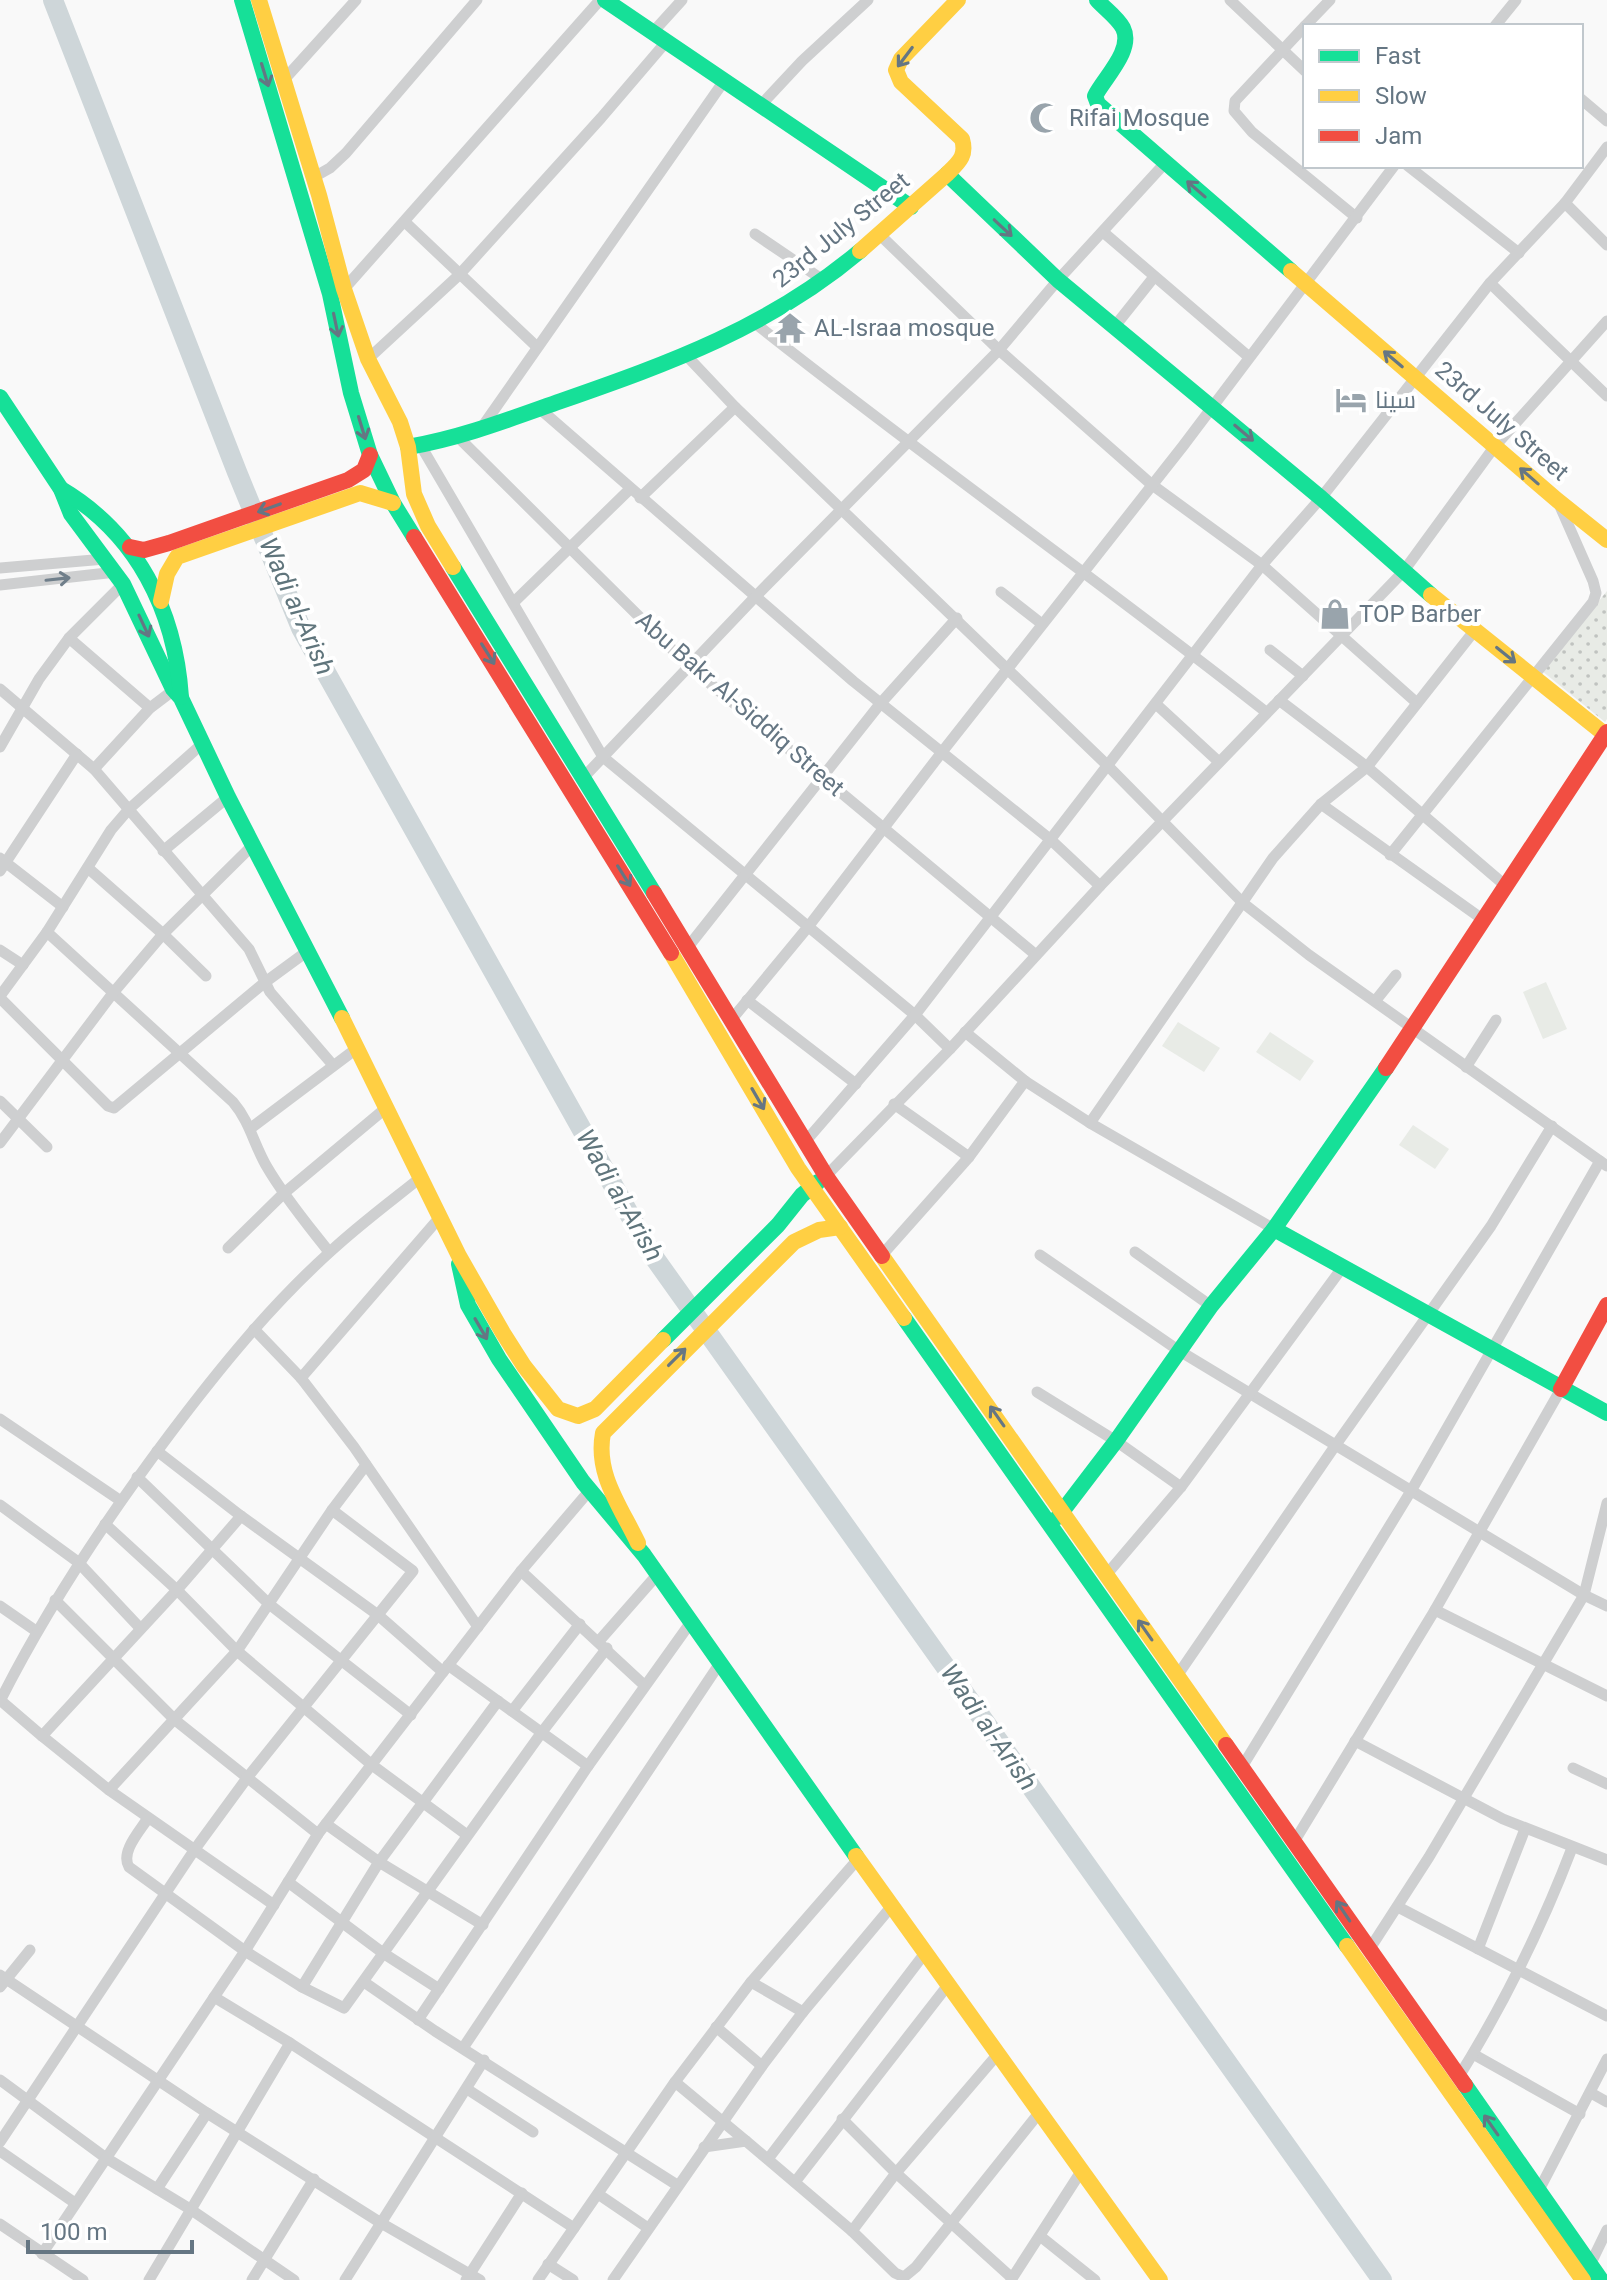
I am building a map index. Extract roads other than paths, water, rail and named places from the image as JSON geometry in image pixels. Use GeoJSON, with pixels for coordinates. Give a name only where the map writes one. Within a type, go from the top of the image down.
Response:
{"type":"FeatureCollection","features":[{"type":"Feature","properties":{"kind":"street"},"geometry":{"type":"LineString","coordinates":[[242,0],[330,294],[342,353],[370,455],[393,503],[640,902],[811,1187],[1586,2273],[1601,2280]]}},
{"type":"Feature","properties":{"kind":"street"},"geometry":{"type":"LineString","coordinates":[[282,82],[356,0]]}},
{"type":"Feature","properties":{"kind":"street"},"geometry":{"type":"LineString","coordinates":[[314,177],[346,153],[477,0]]}},
{"type":"Feature","properties":{"kind":"street"},"geometry":{"type":"LineString","coordinates":[[344,289],[602,0],[911,207]]}},
{"type":"Feature","properties":{"kind":"street"},"geometry":{"type":"LineString","coordinates":[[342,353],[366,352],[459,275],[601,118],[660,37],[682,0]]}},
{"type":"Feature","properties":{"kind":"street"},"geometry":{"type":"LineString","coordinates":[[760,106],[802,61],[868,0]]}},
{"type":"Feature","properties":{"kind":"street","name":"23rd July Street"},"geometry":{"type":"LineString","coordinates":[[415,446],[458,437],[540,409],[756,324],[823,280],[880,235],[960,161],[965,150],[962,139],[901,82],[896,70],[901,59],[958,0]]}},
{"type":"Feature","properties":{"kind":"street","name":"23rd July Street"},"geometry":{"type":"LineString","coordinates":[[1097,0],[1123,28],[1127,37],[1124,48],[1098,87],[1095,96],[1098,104],[1557,500],[1603,530]]}},
{"type":"Feature","properties":{"kind":"street"},"geometry":{"type":"LineString","coordinates":[[1230,0],[1303,69]]}},
{"type":"Feature","properties":{"kind":"street"},"geometry":{"type":"LineString","coordinates":[[1307,24],[1330,0]]}},
{"type":"Feature","properties":{"kind":"street"},"geometry":{"type":"LineString","coordinates":[[1498,24],[1516,0]]}},
{"type":"Feature","properties":{"kind":"street"},"geometry":{"type":"LineString","coordinates":[[263,2],[282,82],[366,352],[400,422],[514,602],[603,757],[915,1015],[950,1049]]}},
{"type":"Feature","properties":{"kind":"street"},"geometry":{"type":"LineString","coordinates":[[1303,28],[1235,101],[1234,111],[1252,132],[1357,218]]}},
{"type":"Feature","properties":{"kind":"street"},"geometry":{"type":"LineString","coordinates":[[480,430],[724,81]]}},
{"type":"Feature","properties":{"kind":"street"},"geometry":{"type":"LineString","coordinates":[[1583,101],[1607,121]]}},
{"type":"Feature","properties":{"kind":"street"},"geometry":{"type":"LineString","coordinates":[[805,1142],[915,1015],[993,917],[1262,565],[1321,498],[1490,283],[1565,203],[1607,147]]}},
{"type":"Feature","properties":{"kind":"street"},"geometry":{"type":"LineString","coordinates":[[583,778],[756,596],[999,350],[1166,162]]}},
{"type":"Feature","properties":{"kind":"street"},"geometry":{"type":"LineString","coordinates":[[732,1019],[808,927],[1213,407],[1393,168]]}},
{"type":"Feature","properties":{"kind":"street"},"geometry":{"type":"LineString","coordinates":[[1411,168],[1519,253]]}},
{"type":"Feature","properties":{"kind":"street"},"geometry":{"type":"LineString","coordinates":[[947,174],[1058,280],[1321,498],[1403,572],[1606,734],[1414,1028],[1274,1229],[1211,1306],[1116,1441],[1051,1525]]}},
{"type":"Feature","properties":{"kind":"street"},"geometry":{"type":"LineString","coordinates":[[302,198],[319,195]]}},
{"type":"Feature","properties":{"kind":"street"},"geometry":{"type":"LineString","coordinates":[[1565,203],[1607,245]]}},
{"type":"Feature","properties":{"kind":"street"},"geometry":{"type":"LineString","coordinates":[[405,222],[537,347]]}},
{"type":"Feature","properties":{"kind":"street"},"geometry":{"type":"LineString","coordinates":[[1103,232],[1249,357]]}},
{"type":"Feature","properties":{"kind":"street"},"geometry":{"type":"LineString","coordinates":[[755,234],[823,280]]}},
{"type":"Feature","properties":{"kind":"street"},"geometry":{"type":"LineString","coordinates":[[880,235],[999,350],[1151,484],[1262,565],[1417,703]]}},
{"type":"Feature","properties":{"kind":"street"},"geometry":{"type":"LineString","coordinates":[[1115,326],[1154,277]]}},
{"type":"Feature","properties":{"kind":"street"},"geometry":{"type":"LineString","coordinates":[[1490,283],[1607,396]]}},
{"type":"Feature","properties":{"kind":"street"},"geometry":{"type":"LineString","coordinates":[[0,397],[61,489],[71,514],[115,572],[309,950],[459,1256],[503,1333],[553,1405],[564,1412],[583,1416],[608,1397],[778,1225],[811,1187],[826,1176],[950,1049],[1162,820],[1403,572],[1495,446],[1607,321]]}},
{"type":"Feature","properties":{"kind":"street"},"geometry":{"type":"LineString","coordinates":[[756,324],[1266,712]]}},
{"type":"Feature","properties":{"kind":"street"},"geometry":{"type":"LineString","coordinates":[[685,354],[735,407],[1107,765],[1243,903],[1309,955],[1603,1163],[1490,1349],[1411,1491],[1242,1767]]}},
{"type":"Feature","properties":{"kind":"street"},"geometry":{"type":"LineString","coordinates":[[640,498],[735,407]]}},
{"type":"Feature","properties":{"kind":"street"},"geometry":{"type":"LineString","coordinates":[[540,409],[880,704],[1051,840],[1100,886]]}},
{"type":"Feature","properties":{"kind":"street","name":"Abu Bakr Al-Siddiq Street"},"geometry":{"type":"LineString","coordinates":[[458,437],[689,666],[1036,955]]}},
{"type":"Feature","properties":{"kind":"street"},"geometry":{"type":"LineString","coordinates":[[415,446],[419,509],[826,1176],[1538,2192],[1586,2273]]}},
{"type":"Feature","properties":{"kind":"street"},"geometry":{"type":"LineString","coordinates":[[130,547],[173,550],[346,489],[364,470],[370,455]]}},
{"type":"Feature","properties":{"kind":"street"},"geometry":{"type":"LineString","coordinates":[[61,489],[90,507],[142,563],[161,601],[178,691]]}},
{"type":"Feature","properties":{"kind":"street"},"geometry":{"type":"LineString","coordinates":[[346,489],[393,503]]}},
{"type":"Feature","properties":{"kind":"street"},"geometry":{"type":"LineString","coordinates":[[514,602],[630,489]]}},
{"type":"Feature","properties":{"kind":"street"},"geometry":{"type":"LineString","coordinates":[[1390,855],[1589,610],[1596,593],[1557,500]]}},
{"type":"Feature","properties":{"kind":"street"},"geometry":{"type":"LineString","coordinates":[[161,601],[173,550]]}},
{"type":"Feature","properties":{"kind":"street"},"geometry":{"type":"LineString","coordinates":[[0,568],[115,572]]}},
{"type":"Feature","properties":{"kind":"street"},"geometry":{"type":"LineString","coordinates":[[0,585],[115,572]]}},
{"type":"Feature","properties":{"kind":"street"},"geometry":{"type":"LineString","coordinates":[[0,747],[22,709],[115,572]]}},
{"type":"Feature","properties":{"kind":"street"},"geometry":{"type":"LineString","coordinates":[[1001,592],[1042,624]]}},
{"type":"Feature","properties":{"kind":"street"},"geometry":{"type":"LineString","coordinates":[[688,947],[880,704],[957,618]]}},
{"type":"Feature","properties":{"kind":"street"},"geometry":{"type":"LineString","coordinates":[[1090,1123],[1273,858],[1321,804],[1367,767],[1475,630]]}},
{"type":"Feature","properties":{"kind":"street"},"geometry":{"type":"LineString","coordinates":[[69,638],[150,708]]}},
{"type":"Feature","properties":{"kind":"street"},"geometry":{"type":"LineString","coordinates":[[1270,650],[1303,676]]}},
{"type":"Feature","properties":{"kind":"street"},"geometry":{"type":"LineString","coordinates":[[0,689],[94,769],[204,894],[254,956],[264,983],[332,1064]]}},
{"type":"Feature","properties":{"kind":"street"},"geometry":{"type":"LineString","coordinates":[[94,769],[150,708],[178,691]]}},
{"type":"Feature","properties":{"kind":"street"},"geometry":{"type":"LineString","coordinates":[[1279,700],[1367,767],[1507,887]]}},
{"type":"Feature","properties":{"kind":"street"},"geometry":{"type":"LineString","coordinates":[[1156,704],[1219,762]]}},
{"type":"Feature","properties":{"kind":"street"},"geometry":{"type":"LineString","coordinates":[[202,744],[129,809],[111,830],[47,932],[0,997],[108,1106],[114,1108],[264,983],[309,950]]}},
{"type":"Feature","properties":{"kind":"street"},"geometry":{"type":"LineString","coordinates":[[63,907],[2,864],[77,754]]}},
{"type":"Feature","properties":{"kind":"street"},"geometry":{"type":"LineString","coordinates":[[163,851],[228,797]]}},
{"type":"Feature","properties":{"kind":"street"},"geometry":{"type":"LineString","coordinates":[[1321,804],[1485,921]]}},
{"type":"Feature","properties":{"kind":"street"},"geometry":{"type":"LineString","coordinates":[[0,1143],[113,993],[163,934],[253,845]]}},
{"type":"Feature","properties":{"kind":"street"},"geometry":{"type":"LineString","coordinates":[[88,868],[206,976]]}},
{"type":"Feature","properties":{"kind":"street"},"geometry":{"type":"LineString","coordinates":[[47,932],[233,1102],[251,1128],[257,1148],[283,1194],[329,1252]]}},
{"type":"Feature","properties":{"kind":"street"},"geometry":{"type":"LineString","coordinates":[[0,950],[23,965]]}},
{"type":"Feature","properties":{"kind":"street"},"geometry":{"type":"LineString","coordinates":[[1376,1000],[1396,975]]}},
{"type":"Feature","properties":{"kind":"street"},"geometry":{"type":"LineString","coordinates":[[747,1000],[856,1084]]}},
{"type":"Feature","properties":{"kind":"street"},"geometry":{"type":"LineString","coordinates":[[1466,1067],[1496,1020]]}},
{"type":"Feature","properties":{"kind":"street"},"geometry":{"type":"LineString","coordinates":[[965,1032],[1025,1081],[1090,1123],[1342,1268],[1607,1413]]}},
{"type":"Feature","properties":{"kind":"street"},"geometry":{"type":"LineString","coordinates":[[251,1128],[332,1064],[356,1049]]}},
{"type":"Feature","properties":{"kind":"street"},"geometry":{"type":"LineString","coordinates":[[882,1255],[969,1157],[1025,1081]]}},
{"type":"Feature","properties":{"kind":"street"},"geometry":{"type":"LineString","coordinates":[[0,1101],[47,1147]]}},
{"type":"Feature","properties":{"kind":"street"},"geometry":{"type":"LineString","coordinates":[[894,1104],[969,1157]]}},
{"type":"Feature","properties":{"kind":"street"},"geometry":{"type":"LineString","coordinates":[[228,1248],[283,1194],[386,1108]]}},
{"type":"Feature","properties":{"kind":"street"},"geometry":{"type":"LineString","coordinates":[[1177,1676],[1491,1226],[1552,1126]]}},
{"type":"Feature","properties":{"kind":"street"},"geometry":{"type":"LineString","coordinates":[[274,1905],[109,1790],[0,1700],[36,1631],[78,1562],[204,1388],[254,1329],[329,1252],[420,1178]]}},
{"type":"Feature","properties":{"kind":"street"},"geometry":{"type":"LineString","coordinates":[[301,1378],[440,1217]]}},
{"type":"Feature","properties":{"kind":"street"},"geometry":{"type":"LineString","coordinates":[[644,1555],[604,1474],[599,1457],[603,1433],[794,1242],[819,1230],[840,1227]]}},
{"type":"Feature","properties":{"kind":"street"},"geometry":{"type":"LineString","coordinates":[[1135,1252],[1211,1306]]}},
{"type":"Feature","properties":{"kind":"street"},"geometry":{"type":"LineString","coordinates":[[1040,1255],[1178,1350],[1607,1606]]}},
{"type":"Feature","properties":{"kind":"street"},"geometry":{"type":"LineString","coordinates":[[459,1256],[462,1289],[470,1311],[488,1341],[590,1490],[644,1555],[891,1907],[1082,2170],[1151,2276]]}},
{"type":"Feature","properties":{"kind":"street"},"geometry":{"type":"LineString","coordinates":[[1107,1574],[1181,1487],[1342,1268]]}},
{"type":"Feature","properties":{"kind":"street"},"geometry":{"type":"LineString","coordinates":[[1294,1842],[1435,1610],[1604,1317]]}},
{"type":"Feature","properties":{"kind":"street"},"geometry":{"type":"LineString","coordinates":[[254,1329],[301,1378],[366,1465],[478,1627]]}},
{"type":"Feature","properties":{"kind":"street"},"geometry":{"type":"LineString","coordinates":[[1037,1392],[1116,1441],[1181,1487]]}},
{"type":"Feature","properties":{"kind":"street"},"geometry":{"type":"LineString","coordinates":[[0,1419],[121,1501]]}},
{"type":"Feature","properties":{"kind":"street"},"geometry":{"type":"LineString","coordinates":[[157,1451],[446,1669],[498,1701],[588,1766]]}},
{"type":"Feature","properties":{"kind":"street"},"geometry":{"type":"LineString","coordinates":[[109,1790],[237,1651],[298,1558],[366,1465]]}},
{"type":"Feature","properties":{"kind":"street"},"geometry":{"type":"LineString","coordinates":[[137,1477],[269,1604],[411,1715]]}},
{"type":"Feature","properties":{"kind":"street"},"geometry":{"type":"LineString","coordinates":[[42,2254],[245,1951],[318,1834],[521,1571],[590,1490]]}},
{"type":"Feature","properties":{"kind":"street"},"geometry":{"type":"LineString","coordinates":[[1369,1950],[1398,1907],[1584,1595],[1607,1503]]}},
{"type":"Feature","properties":{"kind":"street"},"geometry":{"type":"LineString","coordinates":[[0,1505],[78,1562],[140,1628]]}},
{"type":"Feature","properties":{"kind":"street"},"geometry":{"type":"LineString","coordinates":[[332,1510],[413,1571]]}},
{"type":"Feature","properties":{"kind":"street"},"geometry":{"type":"LineString","coordinates":[[42,1736],[241,1516]]}},
{"type":"Feature","properties":{"kind":"street"},"geometry":{"type":"LineString","coordinates":[[105,1524],[237,1651],[372,1765],[467,1835]]}},
{"type":"Feature","properties":{"kind":"street"},"geometry":{"type":"LineString","coordinates":[[0,2142],[195,1849],[247,1778],[427,1553]]}},
{"type":"Feature","properties":{"kind":"street"},"geometry":{"type":"LineString","coordinates":[[521,1571],[644,1685]]}},
{"type":"Feature","properties":{"kind":"street"},"geometry":{"type":"LineString","coordinates":[[148,1818],[126,1853],[125,1860],[134,1871],[245,1951],[302,1987],[343,2008],[603,1645],[657,1575]]}},
{"type":"Feature","properties":{"kind":"street"},"geometry":{"type":"LineString","coordinates":[[55,1600],[175,1720],[318,1834]]}},
{"type":"Feature","properties":{"kind":"street"},"geometry":{"type":"LineString","coordinates":[[0,1606],[36,1631]]}},
{"type":"Feature","properties":{"kind":"street"},"geometry":{"type":"LineString","coordinates":[[1435,1610],[1607,1696]]}},
{"type":"Feature","properties":{"kind":"street"},"geometry":{"type":"LineString","coordinates":[[418,2020],[588,1766],[691,1622]]}},
{"type":"Feature","properties":{"kind":"street"},"geometry":{"type":"LineString","coordinates":[[512,1711],[580,1624]]}},
{"type":"Feature","properties":{"kind":"street"},"geometry":{"type":"LineString","coordinates":[[463,2048],[720,1663]]}},
{"type":"Feature","properties":{"kind":"street"},"geometry":{"type":"LineString","coordinates":[[302,1987],[379,1862],[498,1701]]}},
{"type":"Feature","properties":{"kind":"street"},"geometry":{"type":"LineString","coordinates":[[1355,1741],[1525,1829],[1607,1860]]}},
{"type":"Feature","properties":{"kind":"street"},"geometry":{"type":"LineString","coordinates":[[1573,1768],[1607,1784]]}},
{"type":"Feature","properties":{"kind":"street"},"geometry":{"type":"LineString","coordinates":[[326,1824],[379,1862],[483,1925]]}},
{"type":"Feature","properties":{"kind":"street"},"geometry":{"type":"LineString","coordinates":[[1478,1949],[1525,1829]]}},
{"type":"Feature","properties":{"kind":"street"},"geometry":{"type":"LineString","coordinates":[[1458,2078],[1520,1971],[1572,1848]]}},
{"type":"Feature","properties":{"kind":"street"},"geometry":{"type":"LineString","coordinates":[[538,2280],[716,2027],[818,1902],[858,1859]]}},
{"type":"Feature","properties":{"kind":"street"},"geometry":{"type":"LineString","coordinates":[[288,1882],[383,1953],[439,1989]]}},
{"type":"Feature","properties":{"kind":"street"},"geometry":{"type":"LineString","coordinates":[[613,2280],[762,2066],[891,1907]]}},
{"type":"Feature","properties":{"kind":"street"},"geometry":{"type":"LineString","coordinates":[[1398,1907],[1607,2016]]}},
{"type":"Feature","properties":{"kind":"street"},"geometry":{"type":"LineString","coordinates":[[30,1950],[2,1981],[236,2132],[472,2278],[522,2193]]}},
{"type":"Feature","properties":{"kind":"street"},"geometry":{"type":"LineString","coordinates":[[768,2159],[925,1953]]}},
{"type":"Feature","properties":{"kind":"street"},"geometry":{"type":"LineString","coordinates":[[364,1982],[418,2020],[677,2185]]}},
{"type":"Feature","properties":{"kind":"street"},"geometry":{"type":"LineString","coordinates":[[751,1982],[803,2012]]}},
{"type":"Feature","properties":{"kind":"street"},"geometry":{"type":"LineString","coordinates":[[795,2182],[948,1985]]}},
{"type":"Feature","properties":{"kind":"street"},"geometry":{"type":"LineString","coordinates":[[214,1997],[437,2137],[574,2228]]}},
{"type":"Feature","properties":{"kind":"street"},"geometry":{"type":"LineString","coordinates":[[716,2027],[762,2066]]}},
{"type":"Feature","properties":{"kind":"street"},"geometry":{"type":"LineString","coordinates":[[149,2280],[290,2043]]}},
{"type":"Feature","properties":{"kind":"street"},"geometry":{"type":"LineString","coordinates":[[1473,2054],[1580,2114]]}},
{"type":"Feature","properties":{"kind":"street"},"geometry":{"type":"LineString","coordinates":[[852,2231],[896,2173],[997,2055]]}},
{"type":"Feature","properties":{"kind":"street"},"geometry":{"type":"LineString","coordinates":[[1538,2192],[1607,2059]]}},
{"type":"Feature","properties":{"kind":"street"},"geometry":{"type":"LineString","coordinates":[[345,2280],[484,2060]]}},
{"type":"Feature","properties":{"kind":"street"},"geometry":{"type":"LineString","coordinates":[[0,2080],[106,2158],[190,2209],[294,2280]]}},
{"type":"Feature","properties":{"kind":"street"},"geometry":{"type":"LineString","coordinates":[[675,2082],[723,2119],[852,2231],[895,2273],[904,2277],[916,2267],[1039,2113]]}},
{"type":"Feature","properties":{"kind":"street"},"geometry":{"type":"LineString","coordinates":[[467,2089],[533,2132]]}},
{"type":"Feature","properties":{"kind":"street"},"geometry":{"type":"LineString","coordinates":[[1591,2093],[1607,2102]]}},
{"type":"Feature","properties":{"kind":"street"},"geometry":{"type":"LineString","coordinates":[[157,2189],[207,2113]]}},
{"type":"Feature","properties":{"kind":"street"},"geometry":{"type":"LineString","coordinates":[[842,2119],[1012,2279],[1082,2170]]}},
{"type":"Feature","properties":{"kind":"street"},"geometry":{"type":"LineString","coordinates":[[704,2147],[746,2141]]}},
{"type":"Feature","properties":{"kind":"street"},"geometry":{"type":"LineString","coordinates":[[0,2151],[75,2203]]}},
{"type":"Feature","properties":{"kind":"street"},"geometry":{"type":"LineString","coordinates":[[252,2280],[314,2179]]}},
{"type":"Feature","properties":{"kind":"street"},"geometry":{"type":"LineString","coordinates":[[598,2194],[648,2228]]}},
{"type":"Feature","properties":{"kind":"street"},"geometry":{"type":"LineString","coordinates":[[0,2224],[83,2280]]}},
{"type":"Feature","properties":{"kind":"street"},"geometry":{"type":"LineString","coordinates":[[1586,2273],[1607,2230]]}},
{"type":"Feature","properties":{"kind":"street"},"geometry":{"type":"LineString","coordinates":[[1040,2236],[1095,2280]]}},
{"type":"Feature","properties":{"kind":"street"},"geometry":{"type":"LineString","coordinates":[[548,2264],[573,2280]]}},
{"type":"Feature","properties":{"kind":"waterway","name":"Wadi al-Arish"},"geometry":{"type":"LineString","coordinates":[[53,0],[301,628],[651,1253],[1382,2280]]}},
{"type":"Feature","properties":{"kind":"place","name":"Rifai Mosque"},"geometry":{"type":"Point","coordinates":[1045,118]}},
{"type":"Feature","properties":{"kind":"place","name":"AL-Israa mosque"},"geometry":{"type":"Point","coordinates":[790,328]}},
{"type":"Feature","properties":{"kind":"place","name":"سينا"},"geometry":{"type":"Point","coordinates":[1351,400]}},
{"type":"Feature","properties":{"kind":"place","name":"TOP Barber"},"geometry":{"type":"Point","coordinates":[1335,614]}}]}
